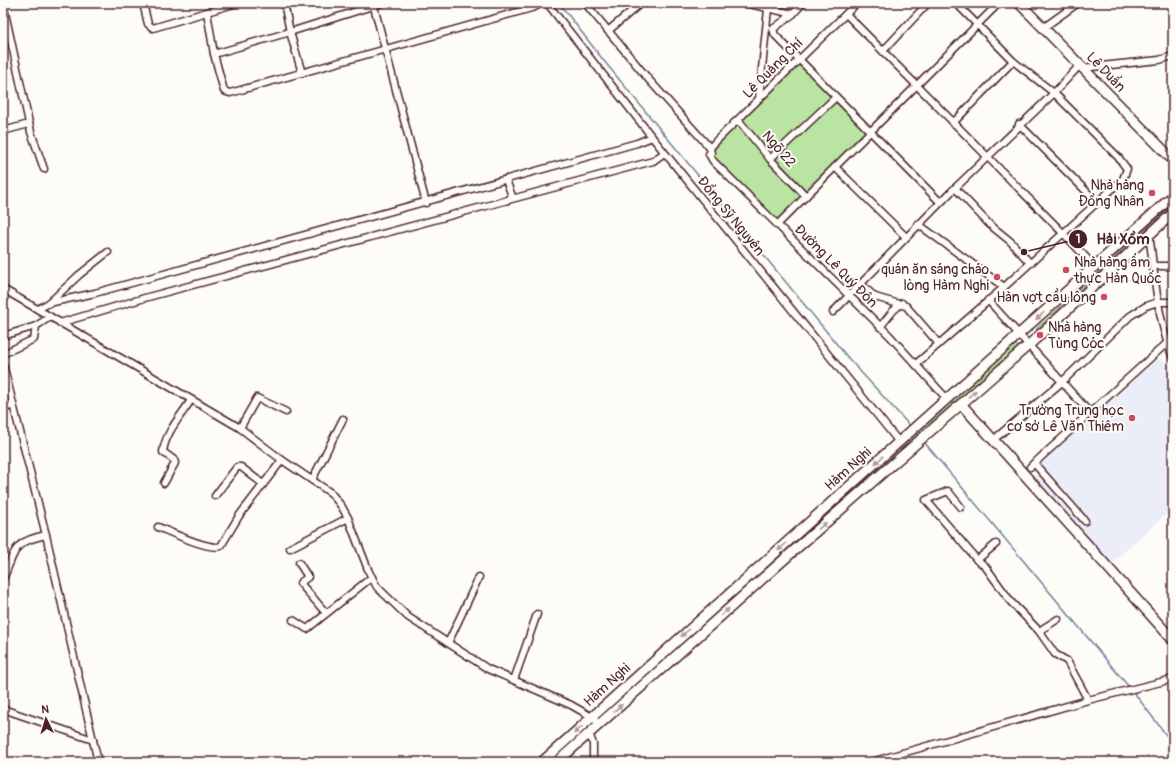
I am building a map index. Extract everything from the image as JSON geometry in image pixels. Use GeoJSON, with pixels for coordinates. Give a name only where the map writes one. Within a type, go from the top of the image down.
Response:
{"type":"FeatureCollection","features":[{"type":"Feature","properties":{"kind":"main road","name":"Lê Duẩn"},"geometry":{"type":"LineString","coordinates":[[1019,3],[1173,160]]}},
{"type":"Feature","properties":{"kind":"main road","name":"Hàm Nghi"},"geometry":{"type":"LineString","coordinates":[[542,762],[1173,196]]}},
{"type":"Feature","properties":{"kind":"main road","name":"Hàm Nghi"},"geometry":{"type":"LineString","coordinates":[[557,762],[1028,345],[1173,213]]}},
{"type":"Feature","properties":{"kind":"main road"},"geometry":{"type":"LineString","coordinates":[[961,404],[1173,640]]}},
{"type":"Feature","properties":{"kind":"street"},"geometry":{"type":"LineString","coordinates":[[143,3],[148,24],[153,28],[237,3]]}},
{"type":"Feature","properties":{"kind":"street"},"geometry":{"type":"LineString","coordinates":[[284,3],[290,32],[302,73]]}},
{"type":"Feature","properties":{"kind":"street"},"geometry":{"type":"LineString","coordinates":[[214,54],[290,32],[373,4],[382,3]]}},
{"type":"Feature","properties":{"kind":"street"},"geometry":{"type":"LineString","coordinates":[[207,12],[214,54],[224,91],[228,93],[535,7],[541,3]]}},
{"type":"Feature","properties":{"kind":"street","name":"Đồng Sỹ Nguyên"},"geometry":{"type":"LineString","coordinates":[[547,3],[664,153],[899,442]]}},
{"type":"Feature","properties":{"kind":"street","name":"Đường Lê Quý Đôn"},"geometry":{"type":"LineString","coordinates":[[586,3],[639,68],[710,150],[709,154],[713,161],[880,327],[947,399]]}},
{"type":"Feature","properties":{"kind":"street"},"geometry":{"type":"LineString","coordinates":[[608,31],[641,3]]}},
{"type":"Feature","properties":{"kind":"street"},"geometry":{"type":"LineString","coordinates":[[745,3],[768,10],[793,14]]}},
{"type":"Feature","properties":{"kind":"street"},"geometry":{"type":"LineString","coordinates":[[803,3],[793,14],[773,29],[772,32],[940,202]]}},
{"type":"Feature","properties":{"kind":"street","name":"Lê Quảng Chí"},"geometry":{"type":"LineString","coordinates":[[710,150],[759,98],[857,3]]}},
{"type":"Feature","properties":{"kind":"street"},"geometry":{"type":"LineString","coordinates":[[883,52],[928,3]]}},
{"type":"Feature","properties":{"kind":"street"},"geometry":{"type":"LineString","coordinates":[[916,364],[1004,287],[1122,179],[1127,169],[1118,157],[1054,93],[1013,61],[956,3]]}},
{"type":"Feature","properties":{"kind":"street"},"geometry":{"type":"LineString","coordinates":[[777,225],[999,3]]}},
{"type":"Feature","properties":{"kind":"street"},"geometry":{"type":"LineString","coordinates":[[1043,28],[1078,3]]}},
{"type":"Feature","properties":{"kind":"street"},"geometry":{"type":"LineString","coordinates":[[3,4],[29,124],[35,148],[44,168]]}},
{"type":"Feature","properties":{"kind":"street"},"geometry":{"type":"LineString","coordinates":[[373,4],[426,203]]}},
{"type":"Feature","properties":{"kind":"street"},"geometry":{"type":"LineString","coordinates":[[759,98],[768,10]]}},
{"type":"Feature","properties":{"kind":"street"},"geometry":{"type":"LineString","coordinates":[[846,14],[1063,233],[1094,267]]}},
{"type":"Feature","properties":{"kind":"street"},"geometry":{"type":"LineString","coordinates":[[833,312],[986,156],[1081,66],[1158,60],[1173,56]]}},
{"type":"Feature","properties":{"kind":"street"},"geometry":{"type":"LineString","coordinates":[[953,122],[1013,61]]}},
{"type":"Feature","properties":{"kind":"street"},"geometry":{"type":"LineString","coordinates":[[770,159],[836,97]]}},
{"type":"Feature","properties":{"kind":"street","name":"Ngõ 22"},"geometry":{"type":"LineString","coordinates":[[734,123],[740,122],[770,159],[806,196]]}},
{"type":"Feature","properties":{"kind":"street"},"geometry":{"type":"LineString","coordinates":[[3,131],[29,124]]}},
{"type":"Feature","properties":{"kind":"street"},"geometry":{"type":"LineString","coordinates":[[1020,124],[1097,202]]}},
{"type":"Feature","properties":{"kind":"street"},"geometry":{"type":"LineString","coordinates":[[49,303],[95,293],[426,203],[637,143],[652,137]]}},
{"type":"Feature","properties":{"kind":"street"},"geometry":{"type":"LineString","coordinates":[[60,323],[148,297],[653,161],[664,153]]}},
{"type":"Feature","properties":{"kind":"street"},"geometry":{"type":"LineString","coordinates":[[835,167],[906,237]]}},
{"type":"Feature","properties":{"kind":"street"},"geometry":{"type":"LineString","coordinates":[[506,180],[511,194],[511,198],[508,200]]}},
{"type":"Feature","properties":{"kind":"street"},"geometry":{"type":"LineString","coordinates":[[955,188],[989,224],[1010,241],[1030,263]]}},
{"type":"Feature","properties":{"kind":"street"},"geometry":{"type":"LineString","coordinates":[[918,224],[1004,287]]}},
{"type":"Feature","properties":{"kind":"street"},"geometry":{"type":"LineString","coordinates":[[1149,234],[1157,284],[1158,302],[1167,343],[1173,358]]}},
{"type":"Feature","properties":{"kind":"street"},"geometry":{"type":"LineString","coordinates":[[38,309],[49,303],[79,275],[108,252]]}},
{"type":"Feature","properties":{"kind":"street"},"geometry":{"type":"LineString","coordinates":[[1154,266],[1173,266]]}},
{"type":"Feature","properties":{"kind":"street"},"geometry":{"type":"LineString","coordinates":[[861,284],[875,297],[902,303],[923,324],[939,344]]}},
{"type":"Feature","properties":{"kind":"street"},"geometry":{"type":"LineString","coordinates":[[3,289],[240,428],[282,460],[332,493],[348,518],[377,587],[408,617],[488,669],[572,705],[592,717],[599,724]]}},
{"type":"Feature","properties":{"kind":"street"},"geometry":{"type":"LineString","coordinates":[[988,300],[1090,413]]}},
{"type":"Feature","properties":{"kind":"street"},"geometry":{"type":"LineString","coordinates":[[998,436],[1062,382],[1130,316],[1146,306],[1158,302],[1173,302]]}},
{"type":"Feature","properties":{"kind":"street"},"geometry":{"type":"LineString","coordinates":[[880,327],[893,311],[902,303]]}},
{"type":"Feature","properties":{"kind":"street"},"geometry":{"type":"LineString","coordinates":[[3,336],[36,326],[50,317]]}},
{"type":"Feature","properties":{"kind":"street"},"geometry":{"type":"LineString","coordinates":[[3,354],[34,339],[36,326]]}},
{"type":"Feature","properties":{"kind":"street"},"geometry":{"type":"LineString","coordinates":[[1085,521],[1032,465],[1167,343]]}},
{"type":"Feature","properties":{"kind":"street"},"geometry":{"type":"LineString","coordinates":[[3,364],[12,405],[46,535],[98,762]]}},
{"type":"Feature","properties":{"kind":"street"},"geometry":{"type":"LineString","coordinates":[[240,428],[257,398],[286,412]]}},
{"type":"Feature","properties":{"kind":"street"},"geometry":{"type":"LineString","coordinates":[[164,484],[175,463],[163,452],[164,445],[191,400]]}},
{"type":"Feature","properties":{"kind":"street"},"geometry":{"type":"LineString","coordinates":[[3,409],[12,405]]}},
{"type":"Feature","properties":{"kind":"street"},"geometry":{"type":"LineString","coordinates":[[312,480],[343,420]]}},
{"type":"Feature","properties":{"kind":"street"},"geometry":{"type":"LineString","coordinates":[[158,527],[188,539],[218,547],[224,543],[239,516],[282,460]]}},
{"type":"Feature","properties":{"kind":"street"},"geometry":{"type":"LineString","coordinates":[[215,496],[238,468],[242,467],[263,484]]}},
{"type":"Feature","properties":{"kind":"street"},"geometry":{"type":"LineString","coordinates":[[961,507],[948,491],[926,500],[977,560],[985,566],[1011,602],[1039,631],[1055,654],[1067,661],[1088,700]]}},
{"type":"Feature","properties":{"kind":"street"},"geometry":{"type":"LineString","coordinates":[[290,548],[348,518]]}},
{"type":"Feature","properties":{"kind":"street"},"geometry":{"type":"LineString","coordinates":[[3,579],[20,544],[29,539],[46,535]]}},
{"type":"Feature","properties":{"kind":"street"},"geometry":{"type":"LineString","coordinates":[[977,560],[996,544]]}},
{"type":"Feature","properties":{"kind":"street"},"geometry":{"type":"LineString","coordinates":[[3,560],[11,562]]}},
{"type":"Feature","properties":{"kind":"street"},"geometry":{"type":"LineString","coordinates":[[299,563],[308,577],[300,583],[326,613]]}},
{"type":"Feature","properties":{"kind":"street"},"geometry":{"type":"LineString","coordinates":[[293,620],[306,629],[372,577]]}},
{"type":"Feature","properties":{"kind":"street"},"geometry":{"type":"LineString","coordinates":[[448,643],[479,577]]}},
{"type":"Feature","properties":{"kind":"street"},"geometry":{"type":"LineString","coordinates":[[514,680],[537,614]]}},
{"type":"Feature","properties":{"kind":"street"},"geometry":{"type":"LineString","coordinates":[[1039,631],[1058,619]]}},
{"type":"Feature","properties":{"kind":"street"},"geometry":{"type":"LineString","coordinates":[[871,762],[1088,700],[1173,679]]}},
{"type":"Feature","properties":{"kind":"street"},"geometry":{"type":"LineString","coordinates":[[3,709],[93,740]]}},
{"type":"Feature","properties":{"kind":"street"},"geometry":{"type":"LineString","coordinates":[[589,733],[593,744],[593,762]]}},
{"type":"Feature","properties":{"kind":"shaded area","name":"Trường Trung học cơ sở Lê Văn Thiêm"},"geometry":{"type":"Polygon","coordinates":[[[1156,360],[1162,360],[1173,368],[1173,508],[1113,562],[1110,561],[1035,478],[1036,467],[1156,360]]]}},
{"type":"Feature","properties":{"kind":"green space"},"geometry":{"type":"Polygon","coordinates":[[[797,61],[869,133],[777,221],[711,153],[797,61]]]}},
{"type":"Feature","properties":{"kind":"green space"},"geometry":{"type":"Polygon","coordinates":[[[1173,204],[1173,209],[1038,331],[1036,329],[1173,204]]]}},
{"type":"Feature","properties":{"kind":"green space"},"geometry":{"type":"Polygon","coordinates":[[[1016,344],[1018,347],[834,510],[831,508],[1016,344]]]}},
{"type":"Feature","properties":{"kind":"green space"},"geometry":{"type":"Polygon","coordinates":[[[820,520],[822,522],[614,708],[611,705],[820,520]]]}},
{"type":"Feature","properties":{"kind":"waterway"},"geometry":{"type":"LineString","coordinates":[[559,3],[604,61],[849,359],[911,427]]}},
{"type":"Feature","properties":{"kind":"waterway"},"geometry":{"type":"LineString","coordinates":[[924,442],[1129,687]]}},
{"type":"Feature","properties":{"kind":"waterway"},"geometry":{"type":"LineString","coordinates":[[1132,690],[1173,744]]}},
{"type":"Feature","properties":{"kind":"place","name":"Nhà hàng Đồng Nhân"},"geometry":{"type":"Point","coordinates":[1152,193]}},
{"type":"Feature","properties":{"kind":"place","name":"Hải Xồm"},"geometry":{"type":"Point","coordinates":[1024,252]}},
{"type":"Feature","properties":{"kind":"place","name":"Nhà hàng ẩm thực Hàn Quốc"},"geometry":{"type":"Point","coordinates":[1066,270]}},
{"type":"Feature","properties":{"kind":"place","name":"quán ăn sáng cháo lòng Hàm Nghi"},"geometry":{"type":"Point","coordinates":[997,277]}},
{"type":"Feature","properties":{"kind":"place","name":"Hàn vợt cầu lông"},"geometry":{"type":"Point","coordinates":[1104,297]}},
{"type":"Feature","properties":{"kind":"place","name":"Nhà hàng Tùng Cóc"},"geometry":{"type":"Point","coordinates":[1040,335]}},
{"type":"Feature","properties":{"kind":"place","name":"Trường Trung học cơ sở Lê Văn Thiêm"},"geometry":{"type":"Point","coordinates":[1132,418]}}]}
